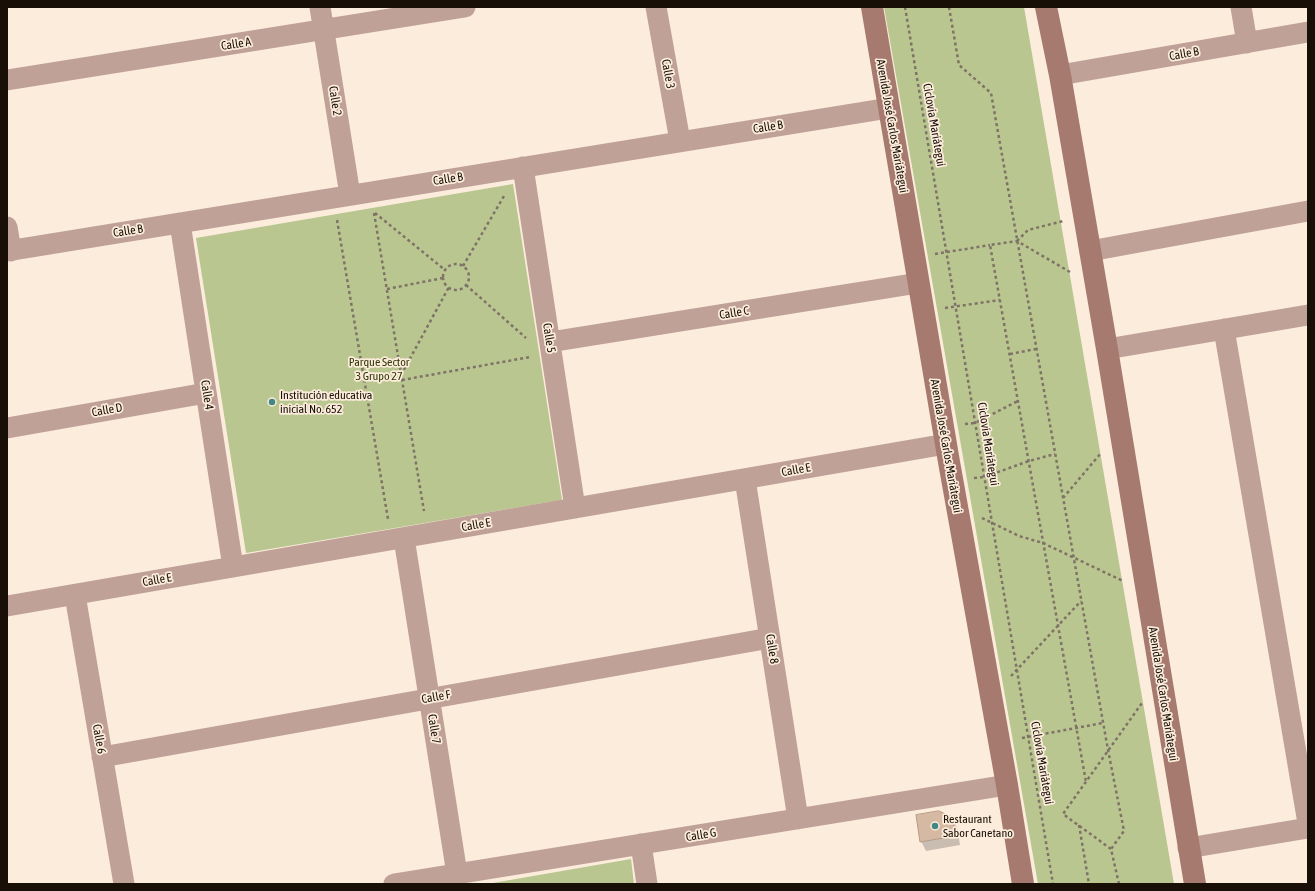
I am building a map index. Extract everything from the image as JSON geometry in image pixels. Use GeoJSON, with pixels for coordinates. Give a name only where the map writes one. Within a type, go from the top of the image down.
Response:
{"type":"FeatureCollection","features":[{"type":"Feature","properties":{"kind":"main road","name":"Avenida José Carlos Mariátegui"},"geometry":{"type":"LineString","coordinates":[[872,7],[944,436],[1000,742],[1023,884]]}},
{"type":"Feature","properties":{"kind":"main road","name":"Avenida José Carlos Mariátegui"},"geometry":{"type":"LineString","coordinates":[[1046,7],[1060,75],[1107,349],[1194,884]]}},
{"type":"Feature","properties":{"kind":"street","name":"Calle 2"},"geometry":{"type":"LineString","coordinates":[[320,7],[324,30],[342,197]]}},
{"type":"Feature","properties":{"kind":"street","name":"Calle A"},"geometry":{"type":"LineString","coordinates":[[7,80],[465,7]]}},
{"type":"Feature","properties":{"kind":"street","name":"Calle 3"},"geometry":{"type":"LineString","coordinates":[[656,7],[680,142]]}},
{"type":"Feature","properties":{"kind":"street"},"geometry":{"type":"LineString","coordinates":[[1241,7],[1247,43]]}},
{"type":"Feature","properties":{"kind":"street","name":"Calle B"},"geometry":{"type":"LineString","coordinates":[[1060,75],[1308,32]]}},
{"type":"Feature","properties":{"kind":"street","name":"Calle B"},"geometry":{"type":"LineString","coordinates":[[9,251],[889,108]]}},
{"type":"Feature","properties":{"kind":"street","name":"Calle 5"},"geometry":{"type":"LineString","coordinates":[[523,167],[546,350],[576,508]]}},
{"type":"Feature","properties":{"kind":"street"},"geometry":{"type":"LineString","coordinates":[[1090,251],[1308,212]]}},
{"type":"Feature","properties":{"kind":"street","name":"Calle 4"},"geometry":{"type":"LineString","coordinates":[[180,223],[233,568]]}},
{"type":"Feature","properties":{"kind":"street"},"geometry":{"type":"LineString","coordinates":[[7,227],[9,251]]}},
{"type":"Feature","properties":{"kind":"street","name":"Calle C"},"geometry":{"type":"LineString","coordinates":[[546,350],[918,283]]}},
{"type":"Feature","properties":{"kind":"street"},"geometry":{"type":"LineString","coordinates":[[1107,349],[1308,315]]}},
{"type":"Feature","properties":{"kind":"street"},"geometry":{"type":"LineString","coordinates":[[1224,329],[1308,823]]}},
{"type":"Feature","properties":{"kind":"street","name":"Calle D"},"geometry":{"type":"LineString","coordinates":[[7,428],[206,393]]}},
{"type":"Feature","properties":{"kind":"street","name":"Calle E"},"geometry":{"type":"LineString","coordinates":[[7,606],[745,479],[944,436]]}},
{"type":"Feature","properties":{"kind":"street","name":"Calle 8"},"geometry":{"type":"LineString","coordinates":[[745,479],[798,819]]}},
{"type":"Feature","properties":{"kind":"street","name":"Calle 7"},"geometry":{"type":"LineString","coordinates":[[398,539],[429,698],[457,874]]}},
{"type":"Feature","properties":{"kind":"street","name":"Calle 6"},"geometry":{"type":"LineString","coordinates":[[75,595],[124,884]]}},
{"type":"Feature","properties":{"kind":"street","name":"Calle F"},"geometry":{"type":"LineString","coordinates":[[102,757],[770,638]]}},
{"type":"Feature","properties":{"kind":"street","name":"Calle G"},"geometry":{"type":"LineString","coordinates":[[394,884],[1007,785]]}},
{"type":"Feature","properties":{"kind":"street"},"geometry":{"type":"LineString","coordinates":[[1188,848],[1308,828]]}},
{"type":"Feature","properties":{"kind":"street"},"geometry":{"type":"LineString","coordinates":[[641,844],[647,884]]}},
{"type":"Feature","properties":{"kind":"path","name":"Ciclovía Mariátegui"},"geometry":{"type":"LineString","coordinates":[[905,7],[1053,884]]}},
{"type":"Feature","properties":{"kind":"path"},"geometry":{"type":"LineString","coordinates":[[949,7],[959,65],[991,93],[1103,723],[1124,831],[1111,849]]}},
{"type":"Feature","properties":{"kind":"path"},"geometry":{"type":"LineString","coordinates":[[463,266],[509,187],[523,167]]}},
{"type":"Feature","properties":{"kind":"path"},"geometry":{"type":"LineString","coordinates":[[342,197],[398,539]]}},
{"type":"Feature","properties":{"kind":"path"},"geometry":{"type":"LineString","coordinates":[[367,213],[382,210]]}},
{"type":"Feature","properties":{"kind":"path"},"geometry":{"type":"LineString","coordinates":[[374,212],[445,270]]}},
{"type":"Feature","properties":{"kind":"path"},"geometry":{"type":"LineString","coordinates":[[374,212],[428,534]]}},
{"type":"Feature","properties":{"kind":"path"},"geometry":{"type":"LineString","coordinates":[[914,257],[1017,241],[1028,230],[1084,215]]}},
{"type":"Feature","properties":{"kind":"path"},"geometry":{"type":"LineString","coordinates":[[1017,241],[1096,287]]}},
{"type":"Feature","properties":{"kind":"path"},"geometry":{"type":"LineString","coordinates":[[990,245],[1086,782]]}},
{"type":"Feature","properties":{"kind":"path"},"geometry":{"type":"LineString","coordinates":[[455,264],[463,266],[468,272],[469,277],[466,285],[459,290],[455,290],[444,282],[443,278],[445,270],[451,265],[455,264]]}},
{"type":"Feature","properties":{"kind":"path"},"geometry":{"type":"LineString","coordinates":[[387,289],[443,278]]}},
{"type":"Feature","properties":{"kind":"path"},"geometry":{"type":"LineString","coordinates":[[466,285],[535,346],[546,350]]}},
{"type":"Feature","properties":{"kind":"path"},"geometry":{"type":"LineString","coordinates":[[401,375],[449,287]]}},
{"type":"Feature","properties":{"kind":"path"},"geometry":{"type":"LineString","coordinates":[[923,312],[1000,300]]}},
{"type":"Feature","properties":{"kind":"path"},"geometry":{"type":"LineString","coordinates":[[1010,354],[1036,349]]}},
{"type":"Feature","properties":{"kind":"path"},"geometry":{"type":"LineString","coordinates":[[402,380],[546,350]]}},
{"type":"Feature","properties":{"kind":"path"},"geometry":{"type":"LineString","coordinates":[[944,436],[1018,402]]}},
{"type":"Feature","properties":{"kind":"path"},"geometry":{"type":"LineString","coordinates":[[1063,498],[1120,430]]}},
{"type":"Feature","properties":{"kind":"path"},"geometry":{"type":"LineString","coordinates":[[952,481],[984,477],[1029,461],[1055,454]]}},
{"type":"Feature","properties":{"kind":"path"},"geometry":{"type":"LineString","coordinates":[[957,507],[1019,536],[1043,542],[1147,593]]}},
{"type":"Feature","properties":{"kind":"path"},"geometry":{"type":"LineString","coordinates":[[992,697],[1081,600]]}},
{"type":"Feature","properties":{"kind":"path"},"geometry":{"type":"LineString","coordinates":[[1118,884],[1111,849],[1063,814],[1160,676]]}},
{"type":"Feature","properties":{"kind":"path"},"geometry":{"type":"LineString","coordinates":[[1000,742],[1103,723]]}},
{"type":"Feature","properties":{"kind":"path"},"geometry":{"type":"LineString","coordinates":[[1079,825],[1089,884]]}},
{"type":"Feature","properties":{"kind":"green space"},"geometry":{"type":"Polygon","coordinates":[[[884,7],[1024,7],[1174,884],[1038,884],[884,7]]]}},
{"type":"Feature","properties":{"kind":"green space","name":"Parque Sector 3 Grupo 27"},"geometry":{"type":"Polygon","coordinates":[[[513,184],[562,500],[246,553],[196,238],[513,184]]]}},
{"type":"Feature","properties":{"kind":"green space"},"geometry":{"type":"Polygon","coordinates":[[[631,859],[634,884],[487,884],[631,859]]]}},
{"type":"Feature","properties":{"kind":"building","name":"Restaurant Sabor Canetano"},"geometry":{"type":"Polygon","coordinates":[[[939,811],[952,817],[955,836],[920,842],[916,815],[939,811]]]}},
{"type":"Feature","properties":{"kind":"place","name":"Institución educativa inicial No. 652"},"geometry":{"type":"Point","coordinates":[272,402]}},
{"type":"Feature","properties":{"kind":"place","name":"Restaurant Sabor Canetano"},"geometry":{"type":"Point","coordinates":[935,826]}}]}
